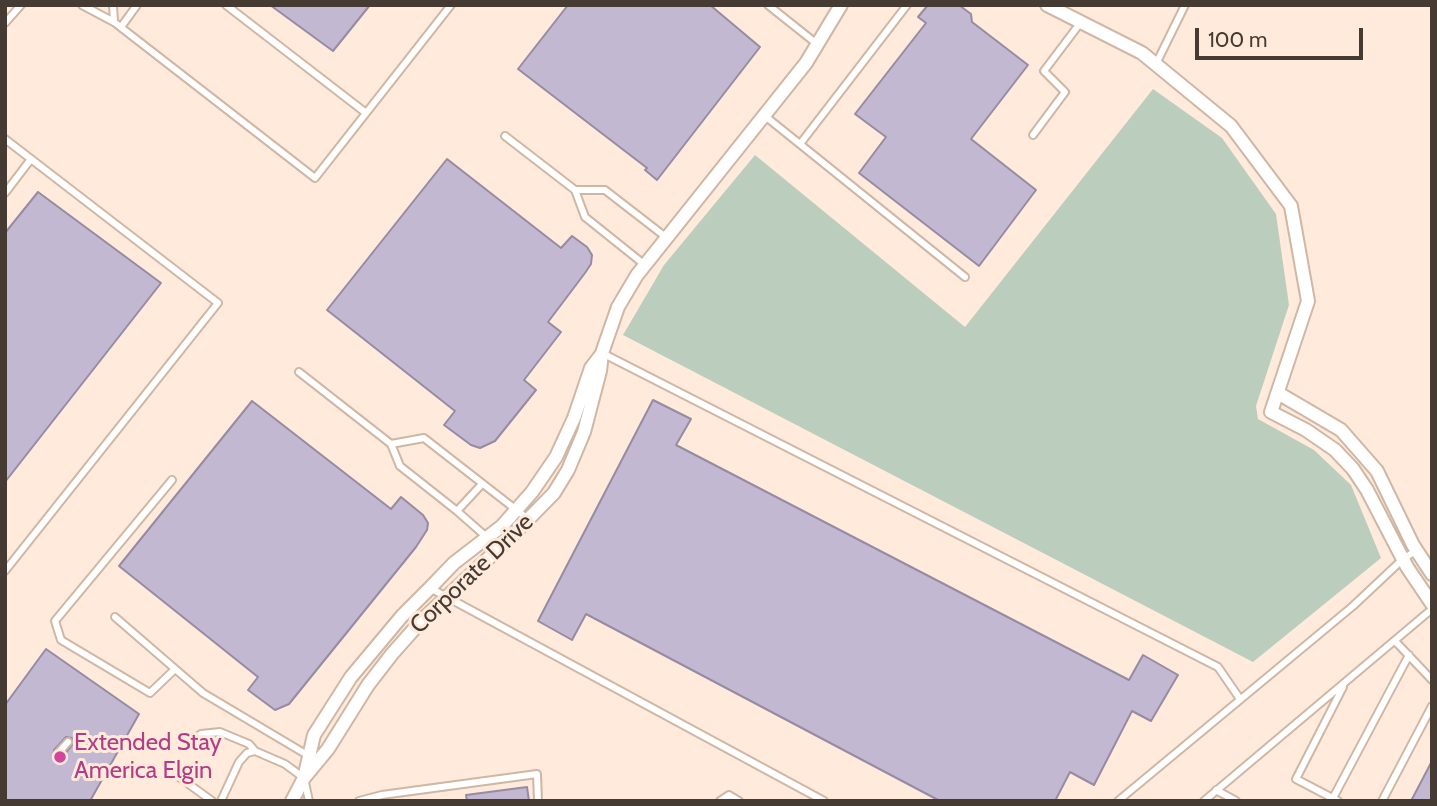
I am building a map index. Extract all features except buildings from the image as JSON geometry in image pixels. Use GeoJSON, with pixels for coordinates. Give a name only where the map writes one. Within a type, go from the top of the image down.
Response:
{"type":"FeatureCollection","features":[{"type":"Feature","properties":{"kind":"street","name":"Corporate Drive"},"geometry":{"type":"LineString","coordinates":[[292,801],[304,778],[328,749],[356,703],[392,654],[446,597],[554,493],[568,470],[584,432],[602,353],[618,307],[645,265],[806,63],[841,5]]}},
{"type":"Feature","properties":{"kind":"street"},"geometry":{"type":"LineString","coordinates":[[1047,5],[1142,53],[1156,64],[1231,126],[1291,206],[1308,301],[1271,412],[1325,443],[1353,469],[1403,559],[1432,604]]}},
{"type":"Feature","properties":{"kind":"street","name":"Corporate Drive"},"geometry":{"type":"LineString","coordinates":[[304,778],[314,735],[351,677],[402,616],[454,564],[502,526],[533,492],[556,457],[574,418],[591,368],[602,353]]}},
{"type":"Feature","properties":{"kind":"street"},"geometry":{"type":"LineString","coordinates":[[1278,393],[1341,430],[1377,471],[1432,574]]}},
{"type":"Feature","properties":{"kind":"lane"},"geometry":{"type":"LineString","coordinates":[[5,23],[21,5]]}},
{"type":"Feature","properties":{"kind":"lane"},"geometry":{"type":"LineString","coordinates":[[82,5],[118,24],[315,178],[451,5]]}},
{"type":"Feature","properties":{"kind":"lane"},"geometry":{"type":"LineString","coordinates":[[113,5],[118,24]]}},
{"type":"Feature","properties":{"kind":"lane"},"geometry":{"type":"LineString","coordinates":[[118,24],[137,5]]}},
{"type":"Feature","properties":{"kind":"lane"},"geometry":{"type":"LineString","coordinates":[[226,5],[366,113]]}},
{"type":"Feature","properties":{"kind":"lane"},"geometry":{"type":"LineString","coordinates":[[768,5],[817,44]]}},
{"type":"Feature","properties":{"kind":"lane"},"geometry":{"type":"LineString","coordinates":[[800,144],[906,5]]}},
{"type":"Feature","properties":{"kind":"lane"},"geometry":{"type":"LineString","coordinates":[[1156,64],[1185,5]]}},
{"type":"Feature","properties":{"kind":"lane"},"geometry":{"type":"LineString","coordinates":[[1033,135],[1065,92],[1044,71],[1080,22]]}},
{"type":"Feature","properties":{"kind":"lane"},"geometry":{"type":"LineString","coordinates":[[765,116],[965,277]]}},
{"type":"Feature","properties":{"kind":"lane"},"geometry":{"type":"LineString","coordinates":[[505,136],[575,190],[584,217],[645,265]]}},
{"type":"Feature","properties":{"kind":"lane"},"geometry":{"type":"LineString","coordinates":[[5,139],[218,303],[5,571]]}},
{"type":"Feature","properties":{"kind":"lane"},"geometry":{"type":"LineString","coordinates":[[7,188],[32,159]]}},
{"type":"Feature","properties":{"kind":"lane"},"geometry":{"type":"LineString","coordinates":[[575,190],[605,190],[667,238]]}},
{"type":"Feature","properties":{"kind":"lane"},"geometry":{"type":"LineString","coordinates":[[602,353],[1218,667],[1240,699]]}},
{"type":"Feature","properties":{"kind":"lane"},"geometry":{"type":"LineString","coordinates":[[299,372],[391,444],[400,466],[457,510],[499,548]]}},
{"type":"Feature","properties":{"kind":"lane"},"geometry":{"type":"LineString","coordinates":[[391,444],[424,438],[529,519]]}},
{"type":"Feature","properties":{"kind":"lane"},"geometry":{"type":"LineString","coordinates":[[172,480],[55,621],[61,640],[150,693],[175,669]]}},
{"type":"Feature","properties":{"kind":"lane"},"geometry":{"type":"LineString","coordinates":[[457,510],[482,484]]}},
{"type":"Feature","properties":{"kind":"lane"},"geometry":{"type":"LineString","coordinates":[[1118,801],[1353,606],[1403,559],[1417,550]]}},
{"type":"Feature","properties":{"kind":"lane"},"geometry":{"type":"LineString","coordinates":[[430,588],[824,801]]}},
{"type":"Feature","properties":{"kind":"lane"},"geometry":{"type":"LineString","coordinates":[[1204,801],[1432,610]]}},
{"type":"Feature","properties":{"kind":"lane"},"geometry":{"type":"LineString","coordinates":[[115,617],[203,693],[309,756]]}},
{"type":"Feature","properties":{"kind":"lane"},"geometry":{"type":"LineString","coordinates":[[1395,640],[1432,680]]}},
{"type":"Feature","properties":{"kind":"lane"},"geometry":{"type":"LineString","coordinates":[[1346,682],[1296,779],[1336,799],[1409,655]]}},
{"type":"Feature","properties":{"kind":"lane"},"geometry":{"type":"LineString","coordinates":[[1382,801],[1432,706]]}},
{"type":"Feature","properties":{"kind":"lane"},"geometry":{"type":"LineString","coordinates":[[194,739],[201,734],[220,732],[249,744],[255,751],[285,764],[304,778],[309,801]]}},
{"type":"Feature","properties":{"kind":"lane"},"geometry":{"type":"LineString","coordinates":[[59,752],[68,742]]}},
{"type":"Feature","properties":{"kind":"lane"},"geometry":{"type":"LineString","coordinates":[[221,801],[239,762],[247,753],[255,751]]}},
{"type":"Feature","properties":{"kind":"lane"},"geometry":{"type":"LineString","coordinates":[[175,774],[212,801]]}},
{"type":"Feature","properties":{"kind":"lane"},"geometry":{"type":"LineString","coordinates":[[359,801],[382,795],[537,774],[538,801]]}},
{"type":"Feature","properties":{"kind":"lane"},"geometry":{"type":"LineString","coordinates":[[1216,790],[1226,799],[1236,801]]}},
{"type":"Feature","properties":{"kind":"lane"},"geometry":{"type":"LineString","coordinates":[[720,801],[729,795],[739,801]]}},
{"type":"Feature","properties":{"kind":"green space"},"geometry":{"type":"Polygon","coordinates":[[[1153,89],[1222,138],[1276,214],[1289,305],[1256,406],[1258,419],[1314,450],[1351,485],[1381,558],[1253,662],[623,335],[664,265],[755,155],[965,327],[1153,89]]]}},
{"type":"Feature","properties":{"kind":"place","name":"Extended Stay America Elgin"},"geometry":{"type":"Point","coordinates":[60,757]}}]}
